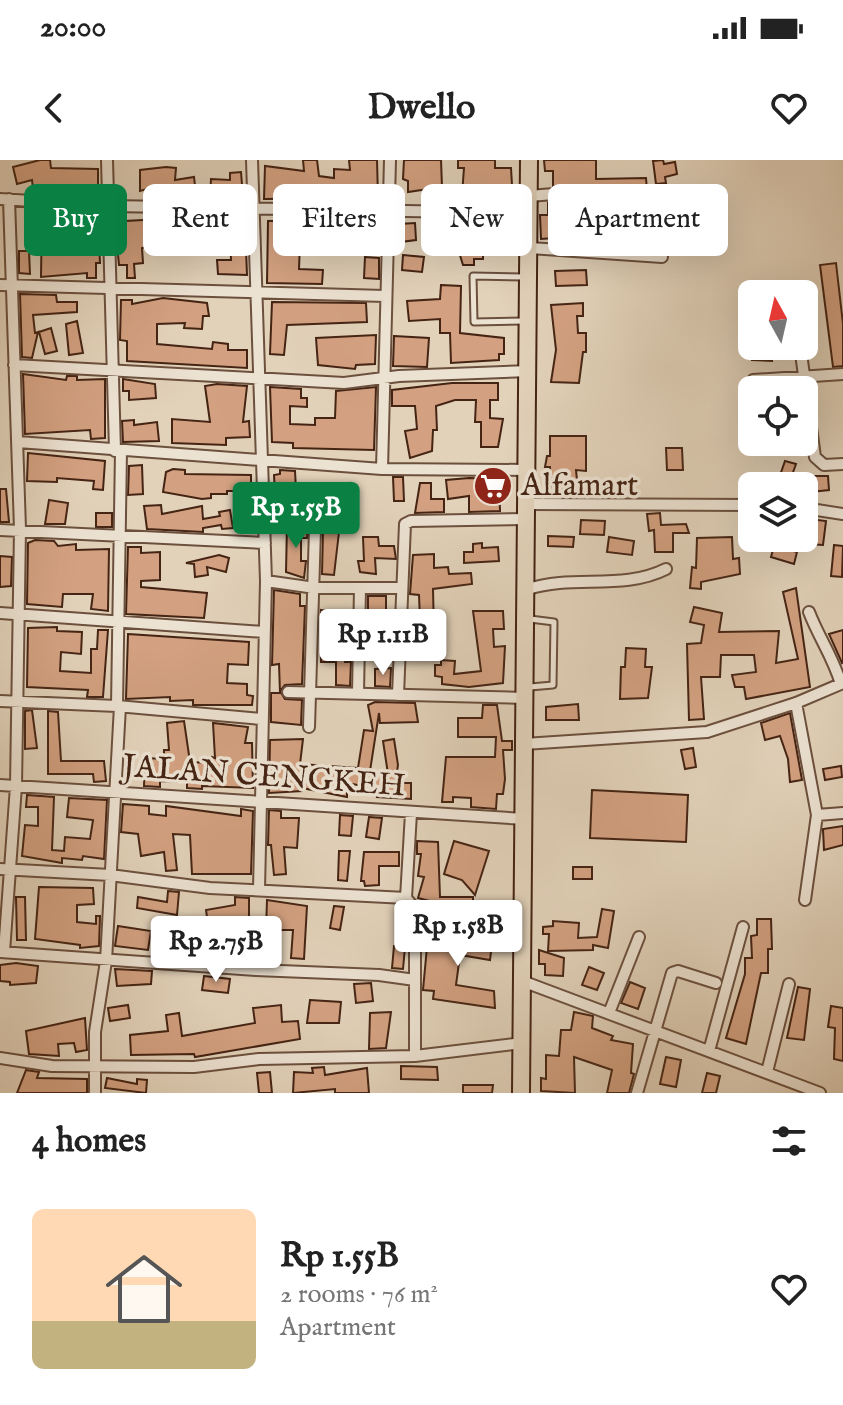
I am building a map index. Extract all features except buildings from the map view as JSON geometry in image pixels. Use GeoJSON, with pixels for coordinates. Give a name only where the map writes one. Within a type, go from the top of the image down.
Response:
{"type":"FeatureCollection","features":[{"type":"Feature","properties":{"kind":"highway"},"geometry":{"type":"LineString","coordinates":[[529,160],[530,184]]}},
{"type":"Feature","properties":{"kind":"highway"},"geometry":{"type":"LineString","coordinates":[[521,1093],[524,744],[529,619],[530,256]]}},
{"type":"Feature","properties":{"kind":"street"},"geometry":{"type":"LineString","coordinates":[[107,160],[109,184]]}},
{"type":"Feature","properties":{"kind":"street"},"geometry":{"type":"LineString","coordinates":[[252,160],[254,184]]}},
{"type":"Feature","properties":{"kind":"street"},"geometry":{"type":"LineString","coordinates":[[389,184],[390,160]]}},
{"type":"Feature","properties":{"kind":"street"},"geometry":{"type":"LineString","coordinates":[[24,200],[4,199],[5,284],[14,365],[20,529],[16,786],[4,869],[2,952],[106,961],[379,975],[415,980]]}},
{"type":"Feature","properties":{"kind":"street"},"geometry":{"type":"LineString","coordinates":[[532,248],[662,257]]}},
{"type":"Feature","properties":{"kind":"street"},"geometry":{"type":"LineString","coordinates":[[95,1093],[95,1032],[106,961],[119,706],[118,451],[111,256]]}},
{"type":"Feature","properties":{"kind":"street"},"geometry":{"type":"LineString","coordinates":[[257,256],[257,376],[266,581],[259,889]]}},
{"type":"Feature","properties":{"kind":"street"},"geometry":{"type":"LineString","coordinates":[[382,469],[386,256]]}},
{"type":"Feature","properties":{"kind":"street"},"geometry":{"type":"LineString","coordinates":[[5,284],[112,290],[385,296]]}},
{"type":"Feature","properties":{"kind":"street"},"geometry":{"type":"LineString","coordinates":[[14,365],[344,383],[530,371]]}},
{"type":"Feature","properties":{"kind":"street"},"geometry":{"type":"LineString","coordinates":[[818,377],[843,374]]}},
{"type":"Feature","properties":{"kind":"street"},"geometry":{"type":"LineString","coordinates":[[18,442],[382,469],[528,470]]}},
{"type":"Feature","properties":{"kind":"street"},"geometry":{"type":"LineString","coordinates":[[816,456],[824,465],[843,464]]}},
{"type":"Feature","properties":{"kind":"street"},"geometry":{"type":"LineString","coordinates":[[398,695],[400,588],[408,522],[528,512],[738,505]]}},
{"type":"Feature","properties":{"kind":"street"},"geometry":{"type":"LineString","coordinates":[[818,510],[843,514]]}},
{"type":"Feature","properties":{"kind":"street"},"geometry":{"type":"LineString","coordinates":[[0,530],[20,529],[119,539],[265,543]]}},
{"type":"Feature","properties":{"kind":"street"},"geometry":{"type":"LineString","coordinates":[[309,727],[315,529]]}},
{"type":"Feature","properties":{"kind":"street"},"geometry":{"type":"LineString","coordinates":[[528,589],[561,580],[643,580],[666,569]]}},
{"type":"Feature","properties":{"kind":"street"},"geometry":{"type":"LineString","coordinates":[[266,581],[315,588],[400,588]]}},
{"type":"Feature","properties":{"kind":"street"},"geometry":{"type":"LineString","coordinates":[[358,693],[360,588]]}},
{"type":"Feature","properties":{"kind":"street"},"geometry":{"type":"LineString","coordinates":[[524,744],[707,732],[796,703],[842,684],[832,654],[820,641],[809,612]]}},
{"type":"Feature","properties":{"kind":"street"},"geometry":{"type":"LineString","coordinates":[[0,613],[264,632]]}},
{"type":"Feature","properties":{"kind":"street"},"geometry":{"type":"LineString","coordinates":[[288,692],[398,695],[525,692]]}},
{"type":"Feature","properties":{"kind":"street"},"geometry":{"type":"LineString","coordinates":[[0,701],[119,706],[261,719]]}},
{"type":"Feature","properties":{"kind":"street"},"geometry":{"type":"LineString","coordinates":[[796,703],[817,815],[805,900]]}},
{"type":"Feature","properties":{"kind":"street","name":"JALAN CENGKEH"},"geometry":{"type":"LineString","coordinates":[[0,785],[525,819]]}},
{"type":"Feature","properties":{"kind":"street"},"geometry":{"type":"LineString","coordinates":[[411,813],[406,898],[415,909],[415,1056]]}},
{"type":"Feature","properties":{"kind":"street"},"geometry":{"type":"LineString","coordinates":[[817,815],[843,813]]}},
{"type":"Feature","properties":{"kind":"street"},"geometry":{"type":"LineString","coordinates":[[4,869],[110,875],[210,888],[406,898]]}},
{"type":"Feature","properties":{"kind":"street"},"geometry":{"type":"LineString","coordinates":[[709,1051],[743,927]]}},
{"type":"Feature","properties":{"kind":"street"},"geometry":{"type":"LineString","coordinates":[[609,1013],[639,937]]}},
{"type":"Feature","properties":{"kind":"street"},"geometry":{"type":"LineString","coordinates":[[637,1093],[653,1030],[674,971],[716,983]]}},
{"type":"Feature","properties":{"kind":"street"},"geometry":{"type":"LineString","coordinates":[[522,981],[820,1093]]}},
{"type":"Feature","properties":{"kind":"street"},"geometry":{"type":"LineString","coordinates":[[767,1072],[789,984]]}},
{"type":"Feature","properties":{"kind":"street"},"geometry":{"type":"LineString","coordinates":[[0,1058],[96,1068],[194,1067],[307,1056],[415,1056],[522,1043]]}},
{"type":"Feature","properties":{"kind":"lane"},"geometry":{"type":"LineString","coordinates":[[530,277],[473,276],[474,322],[530,321]]}},
{"type":"Feature","properties":{"kind":"lane"},"geometry":{"type":"LineString","coordinates":[[525,692],[553,685],[554,622],[529,619]]}},
{"type":"Feature","properties":{"kind":"place","name":"Alfamart"},"geometry":{"type":"Point","coordinates":[493,486]}}]}
